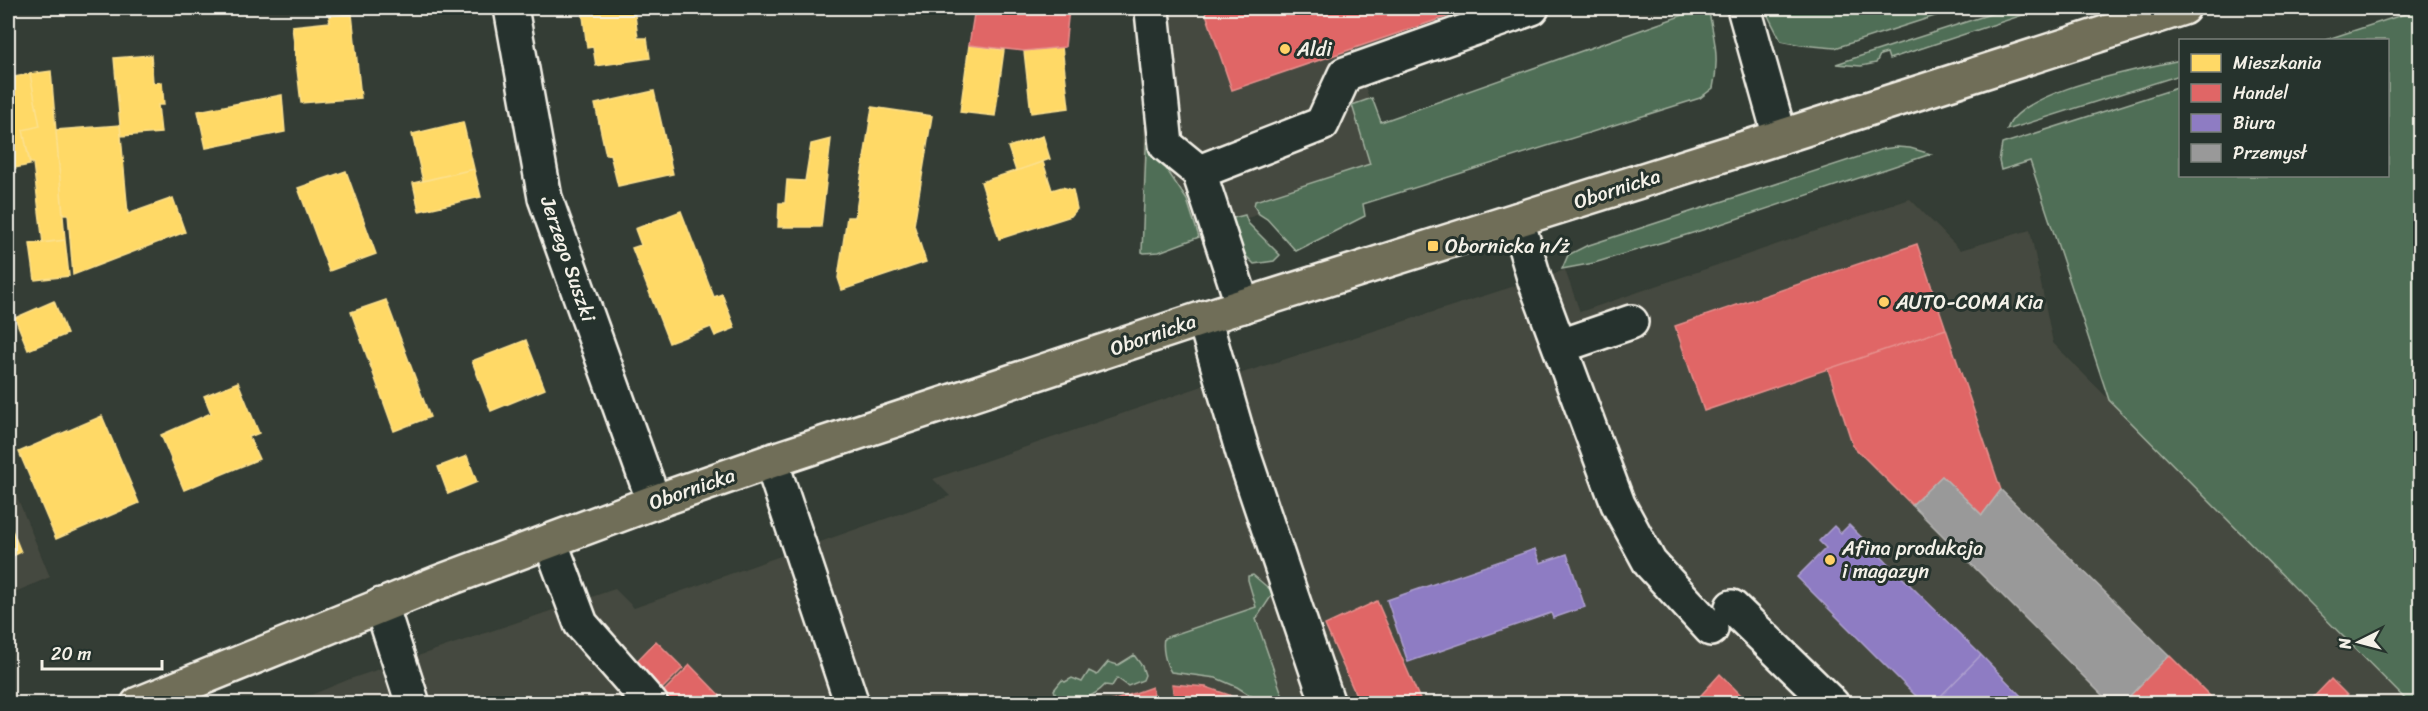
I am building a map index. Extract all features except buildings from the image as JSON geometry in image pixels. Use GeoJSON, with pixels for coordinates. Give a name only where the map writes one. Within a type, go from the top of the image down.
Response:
{"type":"FeatureCollection","features":[{"type":"Feature","properties":{"kind":"main road","name":"Obornicka"},"geometry":{"type":"LineString","coordinates":[[138,704],[381,604],[771,461],[1204,318],[2182,8]]}},
{"type":"Feature","properties":{"kind":"street","name":"Jerzego Suszki"},"geometry":{"type":"LineString","coordinates":[[511,8],[545,198],[654,502]]}},
{"type":"Feature","properties":{"kind":"street"},"geometry":{"type":"LineString","coordinates":[[1198,172],[1322,124],[1344,74],[1532,8]]}},
{"type":"Feature","properties":{"kind":"street"},"geometry":{"type":"LineString","coordinates":[[1744,8],[1780,137]]}},
{"type":"Feature","properties":{"kind":"street"},"geometry":{"type":"LineString","coordinates":[[1152,11],[1166,145],[1198,172],[1243,306]]}},
{"type":"Feature","properties":{"kind":"street"},"geometry":{"type":"LineString","coordinates":[[1517,220],[1534,280],[1561,346],[1618,504],[1650,563],[1832,704]]}},
{"type":"Feature","properties":{"kind":"street"},"geometry":{"type":"LineString","coordinates":[[1204,318],[1243,453],[1326,699]]}},
{"type":"Feature","properties":{"kind":"street"},"geometry":{"type":"LineString","coordinates":[[1561,346],[1631,322]]}},
{"type":"Feature","properties":{"kind":"street"},"geometry":{"type":"LineString","coordinates":[[771,461],[852,704]]}},
{"type":"Feature","properties":{"kind":"street"},"geometry":{"type":"LineString","coordinates":[[550,541],[581,624],[651,704]]}},
{"type":"Feature","properties":{"kind":"street"},"geometry":{"type":"LineString","coordinates":[[381,604],[413,704]]}},
{"type":"Feature","properties":{"kind":"shaded area"},"geometry":{"type":"Polygon","coordinates":[[[1146,8],[1555,8],[1361,74],[1393,171],[1142,252],[1146,8]]]}},
{"type":"Feature","properties":{"kind":"shaded area"},"geometry":{"type":"Polygon","coordinates":[[[1910,199],[1960,250],[2030,230],[2053,343],[2410,703],[289,704],[350,679],[615,589],[634,608],[950,496],[933,479],[1217,381],[1565,270],[1580,312],[1910,199]]]}},
{"type":"Feature","properties":{"kind":"shaded area"},"geometry":{"type":"Polygon","coordinates":[[[8,475],[50,577],[8,595],[8,475]]]}},
{"type":"Feature","properties":{"kind":"green space"},"geometry":{"type":"Polygon","coordinates":[[[1708,8],[1716,67],[1713,88],[1700,98],[1363,204],[1365,216],[1296,251],[1267,219],[1259,214],[1254,206],[1255,201],[1370,164],[1352,105],[1372,98],[1381,122],[1708,8]]]}},
{"type":"Feature","properties":{"kind":"green space"},"geometry":{"type":"Polygon","coordinates":[[[1764,8],[1960,8],[1835,48],[1781,41],[1764,8]]]}},
{"type":"Feature","properties":{"kind":"green space"},"geometry":{"type":"Polygon","coordinates":[[[2009,8],[2044,8],[1889,59],[1887,53],[1880,55],[1876,63],[1861,66],[1836,64],[2009,8]]]}},
{"type":"Feature","properties":{"kind":"green space"},"geometry":{"type":"Polygon","coordinates":[[[2420,9],[2420,703],[2410,704],[2109,400],[2030,161],[2001,170],[1999,161],[2002,144],[2179,87],[2179,177],[2389,177],[2389,39],[2328,39],[2420,9]]]}},
{"type":"Feature","properties":{"kind":"green space"},"geometry":{"type":"Polygon","coordinates":[[[2179,60],[2179,75],[2007,130],[2016,116],[2033,103],[2083,83],[2179,60]]]}},
{"type":"Feature","properties":{"kind":"green space"},"geometry":{"type":"Polygon","coordinates":[[[1145,90],[1161,161],[1187,200],[1199,237],[1159,252],[1144,253],[1142,252],[1147,125],[1145,90]]]}},
{"type":"Feature","properties":{"kind":"green space"},"geometry":{"type":"Polygon","coordinates":[[[1897,147],[1931,154],[1709,228],[1594,263],[1562,269],[1568,255],[1586,246],[1883,149],[1897,147]]]}},
{"type":"Feature","properties":{"kind":"green space"},"geometry":{"type":"Polygon","coordinates":[[[1245,215],[1248,223],[1280,255],[1274,261],[1254,264],[1245,255],[1233,218],[1245,215]]]}},
{"type":"Feature","properties":{"kind":"green space"},"geometry":{"type":"Polygon","coordinates":[[[1253,575],[1272,591],[1272,595],[1256,619],[1285,703],[1262,703],[1237,687],[1216,678],[1171,672],[1166,660],[1164,638],[1256,607],[1248,580],[1248,576],[1253,575]]]}},
{"type":"Feature","properties":{"kind":"green space"},"geometry":{"type":"Polygon","coordinates":[[[1134,655],[1142,666],[1145,675],[1143,680],[1128,686],[1117,678],[1112,686],[1105,685],[1084,699],[1059,703],[1054,690],[1062,680],[1065,682],[1072,678],[1082,682],[1089,671],[1097,675],[1108,662],[1118,665],[1134,655]]]}},
{"type":"Feature","properties":{"kind":"place","name":"Aldi"},"geometry":{"type":"Point","coordinates":[1285,49]}},
{"type":"Feature","properties":{"kind":"place","name":"Obornicka n/ż"},"geometry":{"type":"Point","coordinates":[1433,246]}},
{"type":"Feature","properties":{"kind":"place","name":"AUTO-COMA Kia"},"geometry":{"type":"Point","coordinates":[1884,302]}},
{"type":"Feature","properties":{"kind":"place","name":"Afina produkcja i magazyn"},"geometry":{"type":"Point","coordinates":[1830,560]}}]}
